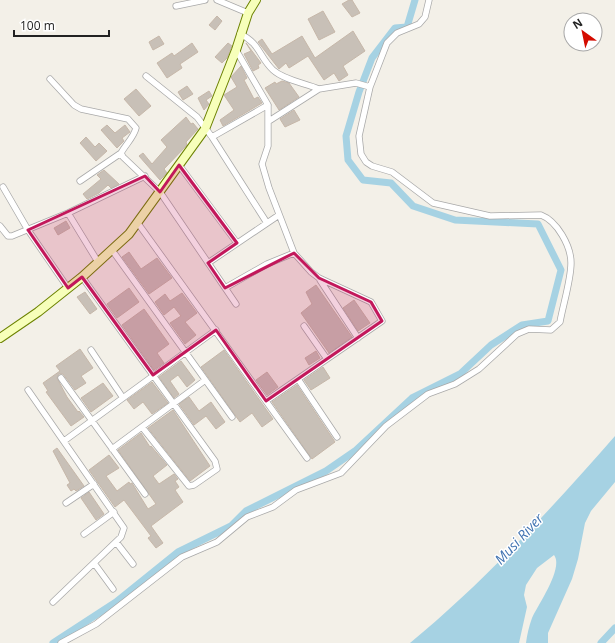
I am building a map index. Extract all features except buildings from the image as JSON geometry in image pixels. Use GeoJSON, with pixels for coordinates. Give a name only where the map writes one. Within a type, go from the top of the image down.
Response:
{"type":"FeatureCollection","features":[{"type":"Feature","properties":{"kind":"street"},"geometry":{"type":"LineString","coordinates":[[176,6],[205,0]]}},
{"type":"Feature","properties":{"kind":"street"},"geometry":{"type":"LineString","coordinates":[[217,0],[248,13]]}},
{"type":"Feature","properties":{"kind":"street"},"geometry":{"type":"LineString","coordinates":[[0,338],[38,312],[82,277],[129,234],[205,129],[236,50],[248,13],[256,0]]}},
{"type":"Feature","properties":{"kind":"street"},"geometry":{"type":"LineString","coordinates":[[61,643],[96,624],[182,557],[217,542],[247,517],[273,507],[296,490],[341,473],[386,426],[428,394],[455,384],[479,369],[517,334],[529,330],[551,330],[560,322],[571,263],[565,243],[557,227],[548,218],[541,215],[490,216],[433,203],[392,172],[372,166],[366,162],[361,154],[359,136],[367,86],[387,43],[397,33],[419,24],[425,17],[429,0]]}},
{"type":"Feature","properties":{"kind":"street"},"geometry":{"type":"LineString","coordinates":[[240,34],[253,41],[271,69],[278,74],[318,89]]}},
{"type":"Feature","properties":{"kind":"street"},"geometry":{"type":"LineString","coordinates":[[236,50],[268,105],[268,146],[262,164],[279,215],[294,253],[311,272],[319,278],[374,304],[382,321],[266,401]]}},
{"type":"Feature","properties":{"kind":"street"},"geometry":{"type":"LineString","coordinates":[[146,76],[193,113],[212,137],[267,223]]}},
{"type":"Feature","properties":{"kind":"street"},"geometry":{"type":"LineString","coordinates":[[50,79],[74,104],[81,109],[128,119],[136,128],[135,133],[122,152],[80,181]]}},
{"type":"Feature","properties":{"kind":"street"},"geometry":{"type":"LineString","coordinates":[[269,121],[318,89],[356,83],[367,86]]}},
{"type":"Feature","properties":{"kind":"street"},"geometry":{"type":"LineString","coordinates":[[212,137],[268,105]]}},
{"type":"Feature","properties":{"kind":"street"},"geometry":{"type":"LineString","coordinates":[[122,152],[126,161],[145,176],[160,192],[236,304]]}},
{"type":"Feature","properties":{"kind":"street"},"geometry":{"type":"LineString","coordinates":[[179,165],[237,243]]}},
{"type":"Feature","properties":{"kind":"street"},"geometry":{"type":"LineString","coordinates":[[0,226],[8,236],[28,230],[68,213],[145,176]]}},
{"type":"Feature","properties":{"kind":"street"},"geometry":{"type":"LineString","coordinates":[[3,187],[28,230],[68,288]]}},
{"type":"Feature","properties":{"kind":"street"},"geometry":{"type":"LineString","coordinates":[[68,213],[98,262]]}},
{"type":"Feature","properties":{"kind":"street"},"geometry":{"type":"LineString","coordinates":[[208,263],[279,215]]}},
{"type":"Feature","properties":{"kind":"street"},"geometry":{"type":"LineString","coordinates":[[137,222],[307,458]]}},
{"type":"Feature","properties":{"kind":"street"},"geometry":{"type":"LineString","coordinates":[[112,250],[204,381],[232,417]]}},
{"type":"Feature","properties":{"kind":"street"},"geometry":{"type":"LineString","coordinates":[[225,288],[267,264],[294,253]]}},
{"type":"Feature","properties":{"kind":"street"},"geometry":{"type":"LineString","coordinates":[[82,277],[215,462],[217,469],[194,485],[189,486],[142,427]]}},
{"type":"Feature","properties":{"kind":"street"},"geometry":{"type":"LineString","coordinates":[[319,278],[358,338]]}},
{"type":"Feature","properties":{"kind":"street"},"geometry":{"type":"LineString","coordinates":[[304,326],[327,359]]}},
{"type":"Feature","properties":{"kind":"street"},"geometry":{"type":"LineString","coordinates":[[64,441],[216,330]]}},
{"type":"Feature","properties":{"kind":"street"},"geometry":{"type":"LineString","coordinates":[[90,350],[123,398]]}},
{"type":"Feature","properties":{"kind":"street"},"geometry":{"type":"LineString","coordinates":[[61,378],[146,494]]}},
{"type":"Feature","properties":{"kind":"street"},"geometry":{"type":"LineString","coordinates":[[298,379],[337,437]]}},
{"type":"Feature","properties":{"kind":"street"},"geometry":{"type":"LineString","coordinates":[[112,449],[204,381]]}},
{"type":"Feature","properties":{"kind":"street"},"geometry":{"type":"LineString","coordinates":[[28,390],[124,528],[124,533],[116,542],[53,602]]}},
{"type":"Feature","properties":{"kind":"street"},"geometry":{"type":"LineString","coordinates":[[66,503],[94,484]]}},
{"type":"Feature","properties":{"kind":"street"},"geometry":{"type":"LineString","coordinates":[[84,534],[114,512]]}},
{"type":"Feature","properties":{"kind":"street"},"geometry":{"type":"LineString","coordinates":[[116,542],[133,564]]}},
{"type":"Feature","properties":{"kind":"street"},"geometry":{"type":"LineString","coordinates":[[94,563],[113,588]]}},
{"type":"Feature","properties":{"kind":"highlighted area"},"geometry":{"type":"Polygon","coordinates":[[[179,165],[237,243],[208,263],[225,288],[294,253],[319,278],[371,302],[382,321],[266,401],[216,330],[153,375],[82,277],[68,288],[28,230],[145,176],[160,192],[179,165]]]}},
{"type":"Feature","properties":{"kind":"water"},"geometry":{"type":"Polygon","coordinates":[[[615,436],[615,482],[591,511],[585,523],[578,559],[572,579],[548,633],[548,643],[526,643],[532,618],[549,586],[556,568],[554,555],[537,568],[526,585],[524,595],[527,607],[519,643],[410,643],[465,595],[517,544],[615,436]]]}},
{"type":"Feature","properties":{"kind":"waterway"},"geometry":{"type":"LineString","coordinates":[[53,643],[116,602],[178,552],[231,526],[246,511],[326,471],[355,451],[412,398],[460,374],[491,345],[522,325],[548,321],[561,270],[538,224],[455,220],[413,206],[391,183],[363,180],[348,160],[346,136],[359,92],[372,58],[395,28],[407,27],[415,0]]}},
{"type":"Feature","properties":{"kind":"waterway"},"geometry":{"type":"LineString","coordinates":[[601,643],[615,628]]}},
{"type":"Feature","properties":{"kind":"water label","name":"Musi River"},"geometry":{"type":"Point","coordinates":[519,539]}}]}
